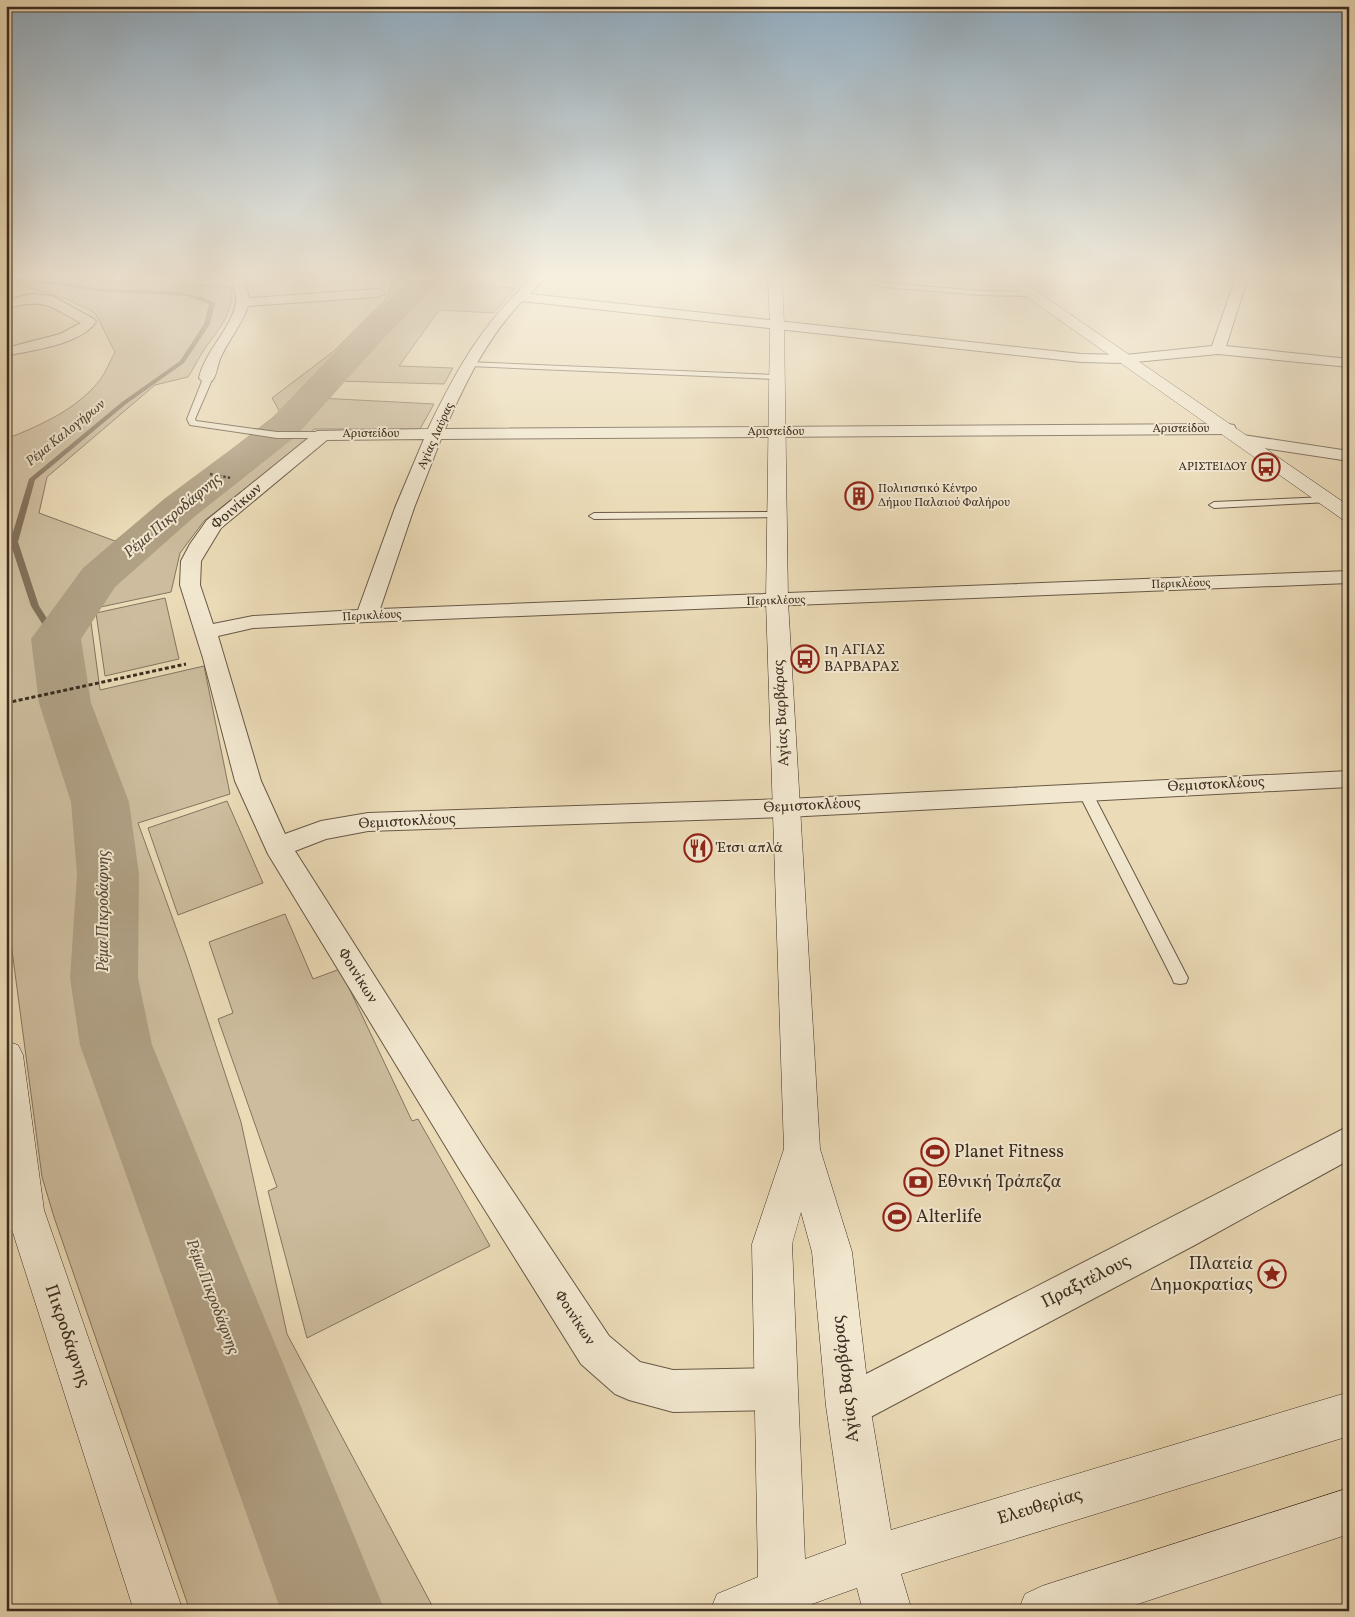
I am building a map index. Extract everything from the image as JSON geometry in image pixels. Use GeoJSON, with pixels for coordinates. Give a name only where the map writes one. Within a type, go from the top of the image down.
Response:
{"type":"FeatureCollection","features":[{"type":"Feature","properties":{"kind":"street"},"geometry":{"type":"LineString","coordinates":[[207,378],[210,366],[217,352]]}},
{"type":"Feature","properties":{"kind":"street","name":"Αγίας Λαύρας"},"geometry":{"type":"LineString","coordinates":[[367,616],[406,507],[436,434],[476,352]]}},
{"type":"Feature","properties":{"kind":"street","name":"Αγίας Βαρβάρας"},"geometry":{"type":"LineString","coordinates":[[777,352],[776,601],[802,1149],[832,1252],[848,1406],[872,1559],[888,1611]]}},
{"type":"Feature","properties":{"kind":"street"},"geometry":{"type":"LineString","coordinates":[[1030,352],[1081,358],[1125,359],[1193,352]]}},
{"type":"Feature","properties":{"kind":"street"},"geometry":{"type":"LineString","coordinates":[[1116,352],[1244,440],[1281,469],[1349,515]]}},
{"type":"Feature","properties":{"kind":"street"},"geometry":{"type":"LineString","coordinates":[[1243,352],[1349,363]]}},
{"type":"Feature","properties":{"kind":"street","name":"Αριστείδου"},"geometry":{"type":"LineString","coordinates":[[324,435],[1228,429]]}},
{"type":"Feature","properties":{"kind":"street","name":"Φοινίκων"},"geometry":{"type":"LineString","coordinates":[[324,435],[214,524],[191,561],[190,585],[214,658],[248,781],[278,847],[467,1151],[595,1350],[629,1380],[672,1391],[776,1389]]}},
{"type":"Feature","properties":{"kind":"street"},"geometry":{"type":"LineString","coordinates":[[1244,440],[1349,456]]}},
{"type":"Feature","properties":{"kind":"street","name":"Περικλέους"},"geometry":{"type":"LineString","coordinates":[[205,632],[253,622],[367,616],[1349,577]]}},
{"type":"Feature","properties":{"kind":"street","name":"Θεμιστοκλέους"},"geometry":{"type":"LineString","coordinates":[[278,847],[321,830],[368,822],[786,808],[1349,778]]}},
{"type":"Feature","properties":{"kind":"street","name":"Πικροδάφνης"},"geometry":{"type":"LineString","coordinates":[[6,1055],[15,1212],[159,1611]]}},
{"type":"Feature","properties":{"kind":"street","name":"Πραξιτέλους"},"geometry":{"type":"LineString","coordinates":[[848,1406],[1180,1233],[1349,1142]]}},
{"type":"Feature","properties":{"kind":"street","name":"Αγίας Βαρβάρας"},"geometry":{"type":"LineString","coordinates":[[786,1601],[776,1389],[772,1244],[802,1149]]}},
{"type":"Feature","properties":{"kind":"street","name":"Ελευθερίας"},"geometry":{"type":"LineString","coordinates":[[734,1611],[786,1601],[872,1559],[1349,1414]]}},
{"type":"Feature","properties":{"kind":"street"},"geometry":{"type":"LineString","coordinates":[[1042,1611],[1349,1511]]}},
{"type":"Feature","properties":{"kind":"lane"},"geometry":{"type":"LineString","coordinates":[[469,364],[776,377]]}},
{"type":"Feature","properties":{"kind":"lane"},"geometry":{"type":"LineString","coordinates":[[207,378],[191,421],[292,436],[324,435]]}},
{"type":"Feature","properties":{"kind":"lane"},"geometry":{"type":"LineString","coordinates":[[1214,505],[1326,500]]}},
{"type":"Feature","properties":{"kind":"lane"},"geometry":{"type":"LineString","coordinates":[[594,516],[777,515]]}},
{"type":"Feature","properties":{"kind":"lane"},"geometry":{"type":"LineString","coordinates":[[1085,792],[1180,978]]}},
{"type":"Feature","properties":{"kind":"path"},"geometry":{"type":"LineString","coordinates":[[210,474],[232,478]]}},
{"type":"Feature","properties":{"kind":"path"},"geometry":{"type":"LineString","coordinates":[[6,703],[214,658]]}},
{"type":"Feature","properties":{"kind":"shaded area"},"geometry":{"type":"Polygon","coordinates":[[[115,352],[203,352],[188,377],[155,385],[47,477],[39,513],[115,541],[280,412],[272,398],[332,352],[409,352],[399,366],[453,368],[444,384],[334,381],[319,398],[434,404],[420,429],[314,429],[303,443],[204,521],[180,553],[171,592],[96,608],[90,615],[100,690],[204,666],[230,794],[138,823],[187,958],[241,1122],[287,1334],[435,1611],[190,1611],[54,1217],[42,1177],[6,905],[6,439],[45,422],[69,408],[91,391],[106,370],[115,352]]]}},
{"type":"Feature","properties":{"kind":"shaded area"},"geometry":{"type":"Polygon","coordinates":[[[165,598],[179,659],[105,676],[96,613],[165,598]]]}},
{"type":"Feature","properties":{"kind":"shaded area"},"geometry":{"type":"Polygon","coordinates":[[[227,801],[263,883],[178,915],[148,828],[227,801]]]}},
{"type":"Feature","properties":{"kind":"shaded area"},"geometry":{"type":"Polygon","coordinates":[[[285,914],[313,979],[340,969],[412,1121],[418,1119],[490,1246],[307,1338],[268,1191],[277,1187],[218,1019],[233,1013],[209,942],[285,914]]]}},
{"type":"Feature","properties":{"kind":"waterway","name":"Ρέμα Καλογήρων"},"geometry":{"type":"LineString","coordinates":[[56,639],[35,606],[14,542],[32,479],[124,403],[182,362],[188,352]]}},
{"type":"Feature","properties":{"kind":"waterway","name":"Ρέμα Πικροδάφνης"},"geometry":{"type":"LineString","coordinates":[[333,1611],[116,1045],[104,978],[108,874],[100,802],[65,703],[56,639],[99,578],[179,508],[282,429],[353,352]]}},
{"type":"Feature","properties":{"kind":"place","name":"ΑΡΙΣΤΕΙΔΟΥ"},"geometry":{"type":"Point","coordinates":[1266,467]}},
{"type":"Feature","properties":{"kind":"place","name":"Πολιτιστικό Κέντρο Δήμου Παλαιού Φαλήρου"},"geometry":{"type":"Point","coordinates":[859,496]}},
{"type":"Feature","properties":{"kind":"place","name":"1η ΑΓΙΑΣ ΒΑΡΒΑΡΑΣ"},"geometry":{"type":"Point","coordinates":[805,659]}},
{"type":"Feature","properties":{"kind":"place","name":"Έτσι απλά"},"geometry":{"type":"Point","coordinates":[698,848]}},
{"type":"Feature","properties":{"kind":"place","name":"Planet Fitness"},"geometry":{"type":"Point","coordinates":[935,1152]}},
{"type":"Feature","properties":{"kind":"place","name":"Εθνική Τράπεζα"},"geometry":{"type":"Point","coordinates":[918,1182]}},
{"type":"Feature","properties":{"kind":"place","name":"Alterlife"},"geometry":{"type":"Point","coordinates":[897,1217]}},
{"type":"Feature","properties":{"kind":"place","name":"Πλατεία Δημοκρατίας"},"geometry":{"type":"Point","coordinates":[1272,1274]}}]}
